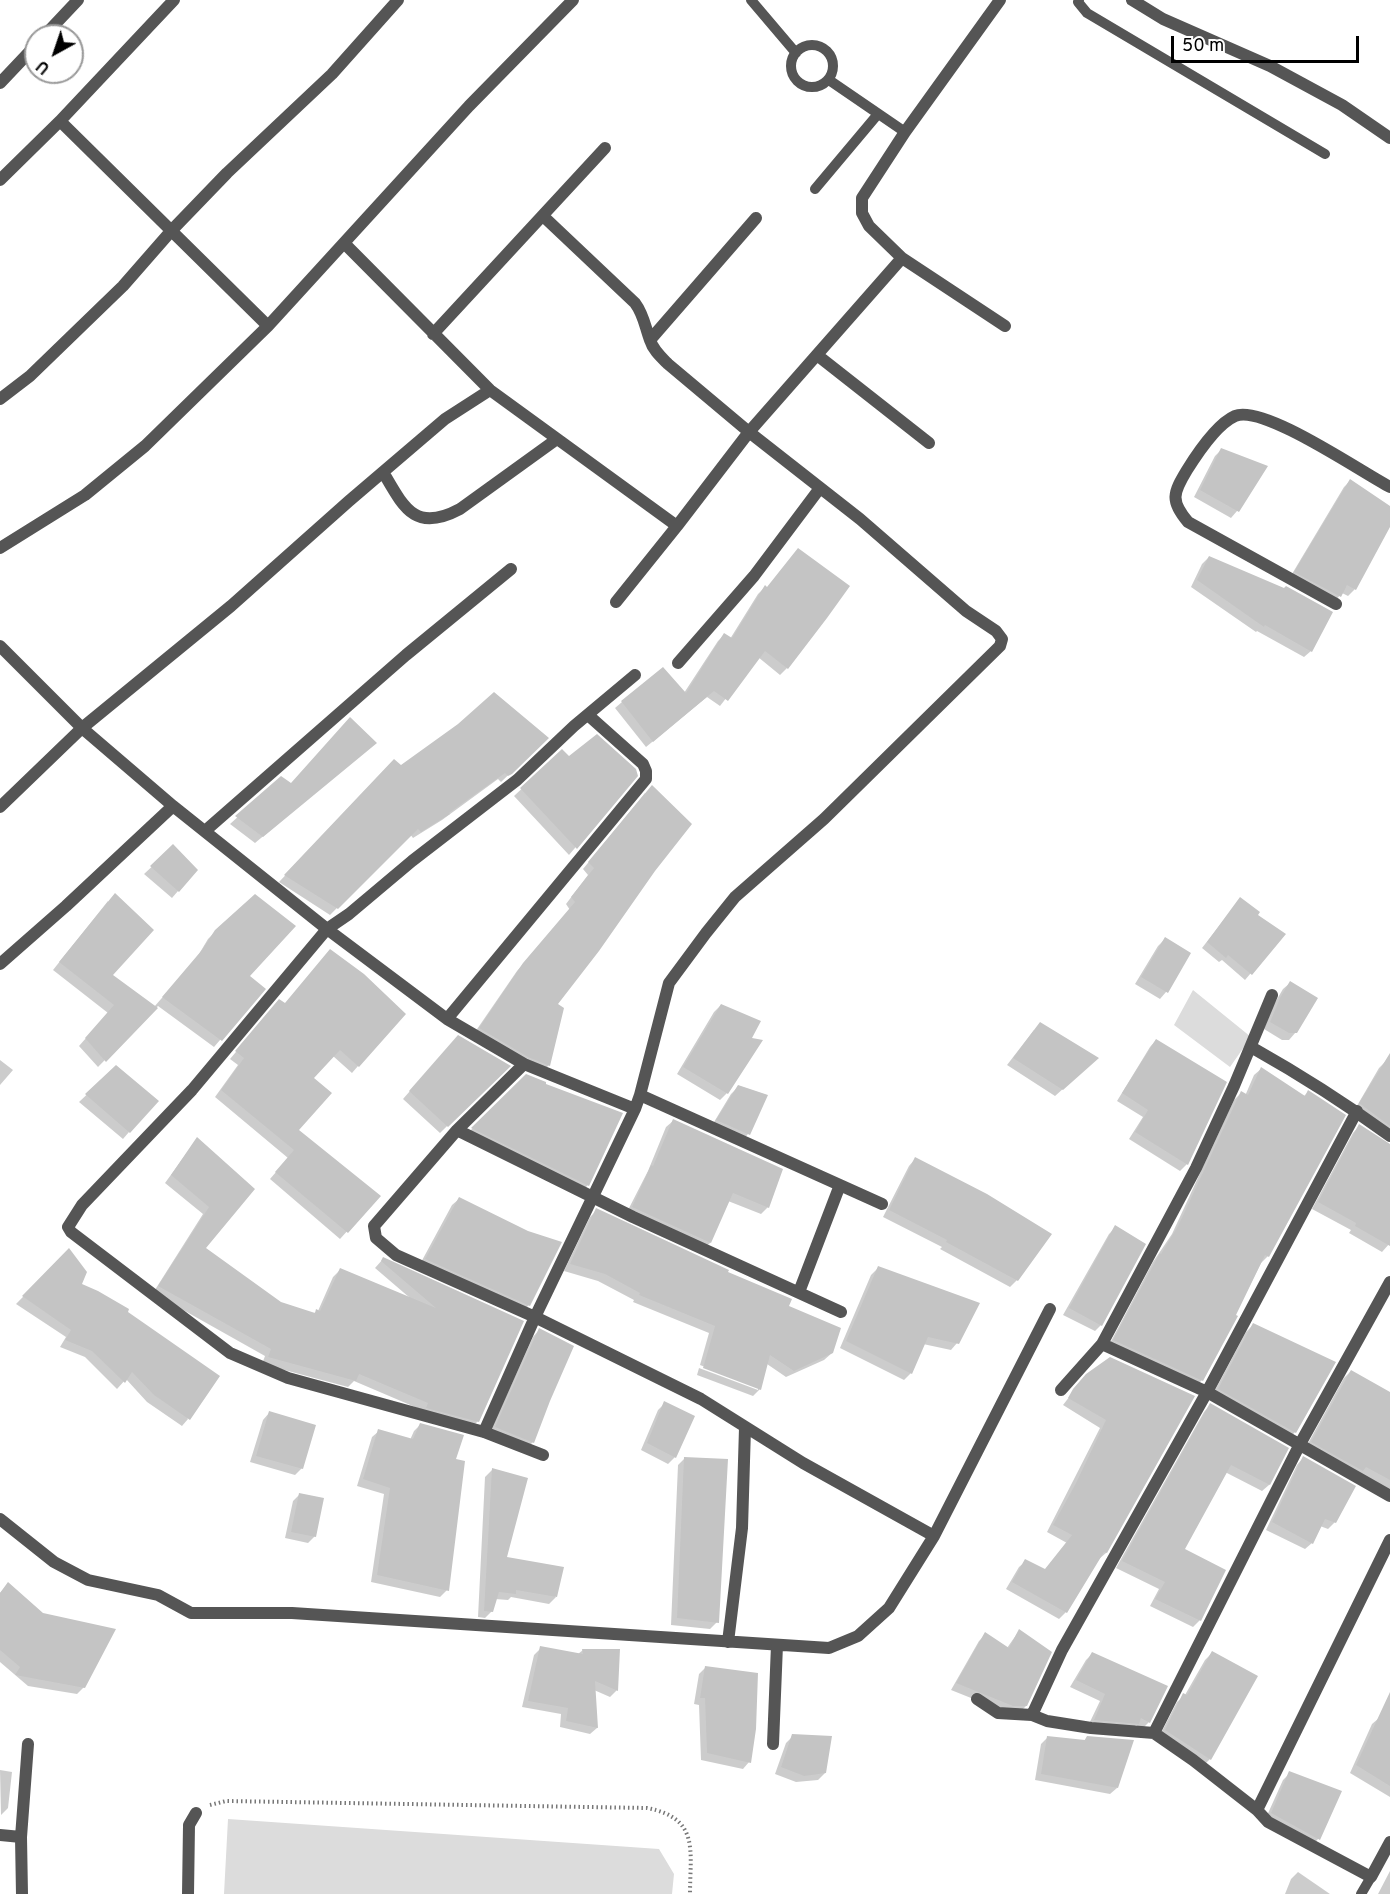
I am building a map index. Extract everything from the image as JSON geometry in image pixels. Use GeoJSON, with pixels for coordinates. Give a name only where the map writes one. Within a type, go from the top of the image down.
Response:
{"type":"FeatureCollection","features":[{"type":"Feature","properties":{"kind":"street"},"geometry":{"type":"LineString","coordinates":[[55,24],[78,0]]}},
{"type":"Feature","properties":{"kind":"street"},"geometry":{"type":"LineString","coordinates":[[0,180],[60,121],[174,0]]}},
{"type":"Feature","properties":{"kind":"street"},"geometry":{"type":"LineString","coordinates":[[0,399],[30,376],[123,286],[172,230],[228,173],[332,74],[398,0]]}},
{"type":"Feature","properties":{"kind":"street"},"geometry":{"type":"LineString","coordinates":[[0,548],[85,495],[145,446],[268,326],[469,106],[573,0]]}},
{"type":"Feature","properties":{"kind":"street"},"geometry":{"type":"LineString","coordinates":[[1000,0],[905,132],[862,198],[862,213],[869,226],[902,258],[1005,326]]}},
{"type":"Feature","properties":{"kind":"street"},"geometry":{"type":"LineString","coordinates":[[1132,0],[1163,19],[1270,66],[1342,105],[1390,138]]}},
{"type":"Feature","properties":{"kind":"street"},"geometry":{"type":"LineString","coordinates":[[0,83],[24,58]]}},
{"type":"Feature","properties":{"kind":"street"},"geometry":{"type":"LineString","coordinates":[[60,121],[268,326]]}},
{"type":"Feature","properties":{"kind":"street"},"geometry":{"type":"LineString","coordinates":[[433,334],[605,148]]}},
{"type":"Feature","properties":{"kind":"street"},"geometry":{"type":"LineString","coordinates":[[484,1432],[535,1317],[635,1108],[669,983],[735,897],[824,819],[1000,646],[1002,639],[996,631],[966,611],[860,519],[749,432],[657,354],[642,313],[635,303],[543,216]]}},
{"type":"Feature","properties":{"kind":"street"},"geometry":{"type":"LineString","coordinates":[[650,340],[756,218]]}},
{"type":"Feature","properties":{"kind":"street"},"geometry":{"type":"LineString","coordinates":[[345,244],[490,390],[677,526]]}},
{"type":"Feature","properties":{"kind":"street"},"geometry":{"type":"LineString","coordinates":[[616,602],[749,432],[902,258]]}},
{"type":"Feature","properties":{"kind":"street"},"geometry":{"type":"LineString","coordinates":[[818,355],[929,443]]}},
{"type":"Feature","properties":{"kind":"street"},"geometry":{"type":"LineString","coordinates":[[0,807],[82,728],[231,606],[446,419],[490,390]]}},
{"type":"Feature","properties":{"kind":"street"},"geometry":{"type":"LineString","coordinates":[[1336,604],[1188,522],[1178,512],[1174,499],[1179,487],[1188,470],[1223,423],[1238,415],[1253,415],[1268,420],[1328,449],[1388,483]]}},
{"type":"Feature","properties":{"kind":"street"},"geometry":{"type":"LineString","coordinates":[[383,472],[403,506],[426,519],[436,519],[460,509],[557,439]]}},
{"type":"Feature","properties":{"kind":"street"},"geometry":{"type":"LineString","coordinates":[[678,663],[754,576],[820,488]]}},
{"type":"Feature","properties":{"kind":"street"},"geometry":{"type":"LineString","coordinates":[[206,831],[406,655],[511,569]]}},
{"type":"Feature","properties":{"kind":"street"},"geometry":{"type":"LineString","coordinates":[[0,646],[82,728],[173,806],[327,929],[447,1019],[524,1064],[635,1108]]}},
{"type":"Feature","properties":{"kind":"street"},"geometry":{"type":"LineString","coordinates":[[543,1455],[484,1432],[288,1378],[230,1353],[71,1232],[68,1227],[82,1206],[192,1090],[327,929],[517,780],[635,675]]}},
{"type":"Feature","properties":{"kind":"street"},"geometry":{"type":"LineString","coordinates":[[447,1019],[646,778],[643,764],[588,715]]}},
{"type":"Feature","properties":{"kind":"street"},"geometry":{"type":"LineString","coordinates":[[0,963],[66,906],[173,806]]}},
{"type":"Feature","properties":{"kind":"street"},"geometry":{"type":"LineString","coordinates":[[1061,1390],[1102,1344],[1196,1168],[1272,995]]}},
{"type":"Feature","properties":{"kind":"street"},"geometry":{"type":"LineString","coordinates":[[1251,1047],[1305,1077],[1390,1136]]}},
{"type":"Feature","properties":{"kind":"street"},"geometry":{"type":"LineString","coordinates":[[524,1064],[457,1130],[374,1226],[376,1238],[396,1255],[535,1317],[701,1399],[803,1464],[934,1536]]}},
{"type":"Feature","properties":{"kind":"street"},"geometry":{"type":"LineString","coordinates":[[640,1095],[882,1204]]}},
{"type":"Feature","properties":{"kind":"street"},"geometry":{"type":"LineString","coordinates":[[1032,1715],[1062,1650],[1207,1392],[1357,1111]]}},
{"type":"Feature","properties":{"kind":"street"},"geometry":{"type":"LineString","coordinates":[[457,1130],[593,1198],[841,1312]]}},
{"type":"Feature","properties":{"kind":"street"},"geometry":{"type":"LineString","coordinates":[[799,1292],[840,1185]]}},
{"type":"Feature","properties":{"kind":"street"},"geometry":{"type":"LineString","coordinates":[[1154,1733],[1300,1444],[1390,1282]]}},
{"type":"Feature","properties":{"kind":"street"},"geometry":{"type":"LineString","coordinates":[[0,1519],[54,1562],[88,1580],[158,1595],[191,1612],[292,1613],[829,1648],[858,1636],[889,1608],[934,1536],[1050,1308]]}},
{"type":"Feature","properties":{"kind":"street"},"geometry":{"type":"LineString","coordinates":[[1102,1344],[1207,1392],[1390,1496]]}},
{"type":"Feature","properties":{"kind":"street"},"geometry":{"type":"LineString","coordinates":[[728,1642],[742,1528],[745,1428]]}},
{"type":"Feature","properties":{"kind":"street"},"geometry":{"type":"LineString","coordinates":[[1257,1810],[1390,1540]]}},
{"type":"Feature","properties":{"kind":"street"},"geometry":{"type":"LineString","coordinates":[[773,1744],[777,1645]]}},
{"type":"Feature","properties":{"kind":"street"},"geometry":{"type":"LineString","coordinates":[[977,1699],[998,1713],[1032,1715],[1047,1722],[1154,1733],[1193,1760],[1257,1810],[1268,1822],[1371,1877],[1390,1842]]}},
{"type":"Feature","properties":{"kind":"street"},"geometry":{"type":"LineString","coordinates":[[22,1894],[21,1837],[28,1744]]}},
{"type":"Feature","properties":{"kind":"street"},"geometry":{"type":"LineString","coordinates":[[188,1894],[189,1825],[196,1813]]}},
{"type":"Feature","properties":{"kind":"street"},"geometry":{"type":"LineString","coordinates":[[0,1835],[21,1837]]}},
{"type":"Feature","properties":{"kind":"lane"},"geometry":{"type":"LineString","coordinates":[[751,0],[796,53]]}},
{"type":"Feature","properties":{"kind":"lane"},"geometry":{"type":"LineString","coordinates":[[1079,0],[1082,9],[1088,13],[1325,154]]}},
{"type":"Feature","properties":{"kind":"lane"},"geometry":{"type":"LineString","coordinates":[[810,45],[826,50],[834,64],[829,80],[815,87],[799,83],[791,69],[796,53],[810,45]]}},
{"type":"Feature","properties":{"kind":"lane"},"geometry":{"type":"LineString","coordinates":[[829,80],[905,132]]}},
{"type":"Feature","properties":{"kind":"lane"},"geometry":{"type":"LineString","coordinates":[[815,189],[878,114]]}},
{"type":"Feature","properties":{"kind":"lane"},"geometry":{"type":"LineString","coordinates":[[1361,1894],[1371,1877]]}},
{"type":"Feature","properties":{"kind":"path"},"geometry":{"type":"LineString","coordinates":[[196,1813],[207,1806],[226,1801],[646,1808],[664,1811],[687,1831],[691,1843],[690,1894]]}},
{"type":"Feature","properties":{"kind":"shaded area"},"geometry":{"type":"Polygon","coordinates":[[[1193,990],[1251,1037],[1230,1067],[1174,1025],[1193,990]]]}},
{"type":"Feature","properties":{"kind":"shaded area"},"geometry":{"type":"Polygon","coordinates":[[[228,1819],[659,1849],[674,1874],[672,1894],[224,1894],[228,1819]]]}},
{"type":"Feature","properties":{"kind":"building"},"geometry":{"type":"Polygon","coordinates":[[[1221,448],[1268,466],[1239,512],[1200,490],[1221,448]]]}},
{"type":"Feature","properties":{"kind":"building"},"geometry":{"type":"Polygon","coordinates":[[[1350,479],[1390,506],[1390,527],[1356,590],[1347,585],[1341,597],[1294,572],[1350,479]]]}},
{"type":"Feature","properties":{"kind":"building"},"geometry":{"type":"Polygon","coordinates":[[[798,548],[850,586],[827,618],[788,669],[765,651],[728,701],[714,691],[653,742],[621,701],[663,667],[686,693],[724,633],[732,638],[765,585],[767,587],[798,548]]]}},
{"type":"Feature","properties":{"kind":"building"},"geometry":{"type":"Polygon","coordinates":[[[1209,556],[1284,588],[1286,586],[1333,612],[1312,652],[1265,625],[1264,627],[1197,580],[1209,556]]]}},
{"type":"Feature","properties":{"kind":"building"},"geometry":{"type":"Polygon","coordinates":[[[494,692],[549,738],[512,774],[508,776],[505,773],[450,814],[421,832],[418,829],[338,909],[284,875],[394,759],[401,765],[458,724],[494,692]]]}},
{"type":"Feature","properties":{"kind":"building"},"geometry":{"type":"Polygon","coordinates":[[[350,717],[377,743],[263,837],[235,816],[281,776],[291,783],[350,717]]]}},
{"type":"Feature","properties":{"kind":"building"},"geometry":{"type":"Polygon","coordinates":[[[597,734],[636,769],[638,776],[577,849],[520,788],[562,749],[569,756],[597,734]]]}},
{"type":"Feature","properties":{"kind":"building"},"geometry":{"type":"Polygon","coordinates":[[[652,785],[692,824],[558,1004],[564,1008],[550,1066],[528,1057],[479,1028],[523,963],[575,902],[571,897],[594,868],[588,862],[652,785]]]}},
{"type":"Feature","properties":{"kind":"building"},"geometry":{"type":"Polygon","coordinates":[[[173,844],[198,870],[179,892],[150,866],[173,844]]]}},
{"type":"Feature","properties":{"kind":"building"},"geometry":{"type":"Polygon","coordinates":[[[115,893],[154,930],[113,975],[158,1008],[106,1062],[85,1038],[114,1005],[59,962],[115,893]]]}},
{"type":"Feature","properties":{"kind":"building"},"geometry":{"type":"Polygon","coordinates":[[[255,894],[296,926],[250,976],[266,989],[222,1041],[162,997],[202,950],[215,930],[255,894]]]}},
{"type":"Feature","properties":{"kind":"building"},"geometry":{"type":"Polygon","coordinates":[[[1240,897],[1260,912],[1258,915],[1286,934],[1252,975],[1228,955],[1226,958],[1207,942],[1240,897]]]}},
{"type":"Feature","properties":{"kind":"building"},"geometry":{"type":"Polygon","coordinates":[[[1165,937],[1191,953],[1168,993],[1141,977],[1165,937]]]}},
{"type":"Feature","properties":{"kind":"building"},"geometry":{"type":"Polygon","coordinates":[[[330,949],[364,974],[406,1014],[359,1067],[340,1050],[314,1078],[332,1093],[299,1130],[381,1196],[348,1233],[275,1172],[294,1150],[221,1090],[244,1058],[235,1051],[279,999],[285,1003],[330,949]]]}},
{"type":"Feature","properties":{"kind":"building"},"geometry":{"type":"Polygon","coordinates":[[[1290,981],[1318,998],[1297,1033],[1289,1033],[1270,1022],[1290,981]]]}},
{"type":"Feature","properties":{"kind":"building"},"geometry":{"type":"Polygon","coordinates":[[[721,1004],[761,1021],[752,1038],[763,1040],[728,1094],[683,1067],[721,1004]]]}},
{"type":"Feature","properties":{"kind":"building"},"geometry":{"type":"Polygon","coordinates":[[[1040,1022],[1099,1058],[1063,1090],[1013,1058],[1040,1022]]]}},
{"type":"Feature","properties":{"kind":"building"},"geometry":{"type":"Polygon","coordinates":[[[458,1035],[511,1066],[448,1127],[409,1091],[458,1035]]]}},
{"type":"Feature","properties":{"kind":"building"},"geometry":{"type":"Polygon","coordinates":[[[1156,1039],[1227,1082],[1188,1165],[1135,1132],[1148,1110],[1122,1093],[1156,1039]]]}},
{"type":"Feature","properties":{"kind":"building"},"geometry":{"type":"Polygon","coordinates":[[[1390,1053],[1390,1126],[1359,1103],[1390,1053]]]}},
{"type":"Feature","properties":{"kind":"building"},"geometry":{"type":"Polygon","coordinates":[[[116,1065],[159,1101],[130,1133],[85,1094],[116,1065]]]}},
{"type":"Feature","properties":{"kind":"building"},"geometry":{"type":"Polygon","coordinates":[[[1261,1067],[1305,1096],[1308,1090],[1346,1115],[1269,1257],[1265,1255],[1236,1315],[1238,1316],[1203,1381],[1113,1340],[1160,1253],[1178,1226],[1241,1091],[1248,1095],[1261,1067]]]}},
{"type":"Feature","properties":{"kind":"building"},"geometry":{"type":"Polygon","coordinates":[[[526,1074],[546,1084],[623,1113],[589,1186],[471,1128],[526,1074]]]}},
{"type":"Feature","properties":{"kind":"building"},"geometry":{"type":"Polygon","coordinates":[[[738,1085],[768,1095],[750,1135],[716,1120],[738,1085]]]}},
{"type":"Feature","properties":{"kind":"building"},"geometry":{"type":"Polygon","coordinates":[[[673,1119],[783,1169],[769,1208],[733,1193],[711,1243],[632,1207],[673,1119]]]}},
{"type":"Feature","properties":{"kind":"building"},"geometry":{"type":"Polygon","coordinates":[[[1359,1124],[1390,1144],[1390,1246],[1355,1226],[1356,1223],[1318,1202],[1359,1124]]]}},
{"type":"Feature","properties":{"kind":"building"},"geometry":{"type":"Polygon","coordinates":[[[197,1137],[255,1189],[206,1248],[281,1302],[315,1313],[316,1309],[320,1311],[340,1268],[436,1308],[381,1261],[383,1257],[524,1321],[479,1422],[426,1408],[428,1403],[359,1374],[356,1381],[268,1357],[271,1349],[158,1286],[209,1207],[171,1175],[197,1137]]]}},
{"type":"Feature","properties":{"kind":"building"},"geometry":{"type":"Polygon","coordinates":[[[915,1157],[987,1194],[1052,1234],[1018,1281],[889,1210],[915,1157]]]}},
{"type":"Feature","properties":{"kind":"building"},"geometry":{"type":"Polygon","coordinates":[[[459,1197],[528,1231],[562,1242],[530,1306],[425,1259],[459,1197]]]}},
{"type":"Feature","properties":{"kind":"building"},"geometry":{"type":"Polygon","coordinates":[[[596,1208],[729,1270],[728,1272],[792,1299],[789,1306],[841,1328],[833,1353],[794,1371],[770,1355],[761,1390],[703,1368],[715,1326],[639,1295],[640,1293],[605,1274],[570,1264],[596,1208]]]}},
{"type":"Feature","properties":{"kind":"building"},"geometry":{"type":"Polygon","coordinates":[[[1115,1225],[1146,1244],[1102,1326],[1069,1308],[1115,1225]]]}},
{"type":"Feature","properties":{"kind":"building"},"geometry":{"type":"Polygon","coordinates":[[[69,1248],[87,1272],[82,1284],[129,1309],[128,1312],[220,1376],[190,1420],[154,1395],[132,1372],[125,1383],[92,1351],[65,1340],[71,1330],[22,1296],[69,1248]]]}},
{"type":"Feature","properties":{"kind":"building"},"geometry":{"type":"Polygon","coordinates":[[[878,1266],[980,1303],[959,1344],[928,1337],[912,1374],[846,1341],[878,1266]]]}},
{"type":"Feature","properties":{"kind":"building"},"geometry":{"type":"Polygon","coordinates":[[[1253,1323],[1336,1362],[1296,1433],[1218,1389],[1253,1323]]]}},
{"type":"Feature","properties":{"kind":"building"},"geometry":{"type":"Polygon","coordinates":[[[539,1328],[574,1346],[534,1443],[495,1427],[539,1328]]]}},
{"type":"Feature","properties":{"kind":"building"},"geometry":{"type":"Polygon","coordinates":[[[1110,1357],[1195,1396],[1107,1553],[1104,1552],[1067,1613],[1012,1582],[1025,1559],[1045,1569],[1072,1535],[1053,1525],[1106,1420],[1068,1398],[1086,1374],[1110,1357]]]}},
{"type":"Feature","properties":{"kind":"building"},"geometry":{"type":"Polygon","coordinates":[[[1351,1370],[1390,1392],[1390,1480],[1366,1467],[1363,1471],[1311,1442],[1351,1370]]]}},
{"type":"Feature","properties":{"kind":"building"},"geometry":{"type":"Polygon","coordinates":[[[664,1401],[695,1416],[676,1458],[647,1443],[664,1401]]]}},
{"type":"Feature","properties":{"kind":"building"},"geometry":{"type":"Polygon","coordinates":[[[1210,1403],[1289,1448],[1270,1485],[1231,1465],[1185,1549],[1226,1570],[1201,1621],[1155,1599],[1165,1582],[1122,1561],[1210,1403]]]}},
{"type":"Feature","properties":{"kind":"building"},"geometry":{"type":"Polygon","coordinates":[[[269,1411],[316,1425],[303,1469],[256,1456],[269,1411]]]}},
{"type":"Feature","properties":{"kind":"building"},"geometry":{"type":"Polygon","coordinates":[[[420,1423],[464,1435],[456,1459],[465,1461],[449,1591],[377,1575],[390,1488],[363,1479],[378,1429],[413,1439],[420,1423]]]}},
{"type":"Feature","properties":{"kind":"building"},"geometry":{"type":"Polygon","coordinates":[[[1303,1456],[1356,1486],[1336,1523],[1325,1519],[1313,1544],[1272,1522],[1303,1456]]]}},
{"type":"Feature","properties":{"kind":"building"},"geometry":{"type":"Polygon","coordinates":[[[684,1457],[728,1459],[719,1623],[677,1618],[684,1457]]]}},
{"type":"Feature","properties":{"kind":"building"},"geometry":{"type":"Polygon","coordinates":[[[492,1468],[528,1478],[507,1557],[564,1567],[557,1597],[516,1590],[516,1594],[499,1592],[493,1612],[484,1611],[492,1468]]]}},
{"type":"Feature","properties":{"kind":"building"},"geometry":{"type":"Polygon","coordinates":[[[299,1493],[324,1498],[316,1537],[291,1532],[299,1493]]]}},
{"type":"Feature","properties":{"kind":"building"},"geometry":{"type":"Polygon","coordinates":[[[8,1582],[43,1613],[116,1629],[85,1688],[15,1675],[20,1667],[0,1650],[0,1593],[8,1582]]]}},
{"type":"Feature","properties":{"kind":"building"},"geometry":{"type":"Polygon","coordinates":[[[1019,1629],[1052,1652],[1027,1706],[1013,1706],[956,1683],[985,1632],[1009,1648],[1019,1629]]]}},
{"type":"Feature","properties":{"kind":"building"},"geometry":{"type":"Polygon","coordinates":[[[540,1646],[583,1654],[582,1649],[620,1649],[618,1691],[595,1681],[598,1728],[566,1721],[568,1708],[528,1701],[540,1646]]]}},
{"type":"Feature","properties":{"kind":"building"},"geometry":{"type":"Polygon","coordinates":[[[1212,1651],[1258,1676],[1211,1760],[1165,1730],[1183,1693],[1187,1695],[1212,1651]]]}},
{"type":"Feature","properties":{"kind":"building"},"geometry":{"type":"Polygon","coordinates":[[[1092,1652],[1168,1686],[1150,1723],[1141,1718],[1139,1724],[1094,1720],[1105,1694],[1076,1680],[1092,1652]]]}},
{"type":"Feature","properties":{"kind":"building"},"geometry":{"type":"Polygon","coordinates":[[[705,1666],[758,1673],[756,1729],[751,1763],[707,1753],[705,1698],[700,1698],[705,1666]]]}},
{"type":"Feature","properties":{"kind":"building"},"geometry":{"type":"Polygon","coordinates":[[[1390,1692],[1390,1786],[1356,1765],[1390,1692]]]}},
{"type":"Feature","properties":{"kind":"building"},"geometry":{"type":"Polygon","coordinates":[[[792,1734],[832,1736],[826,1773],[804,1776],[781,1767],[792,1734]]]}},
{"type":"Feature","properties":{"kind":"building"},"geometry":{"type":"Polygon","coordinates":[[[1047,1736],[1085,1740],[1087,1736],[1134,1740],[1118,1788],[1041,1774],[1047,1736]]]}},
{"type":"Feature","properties":{"kind":"building"},"geometry":{"type":"Polygon","coordinates":[[[1289,1771],[1342,1791],[1320,1840],[1271,1813],[1289,1771]]]}}]}
